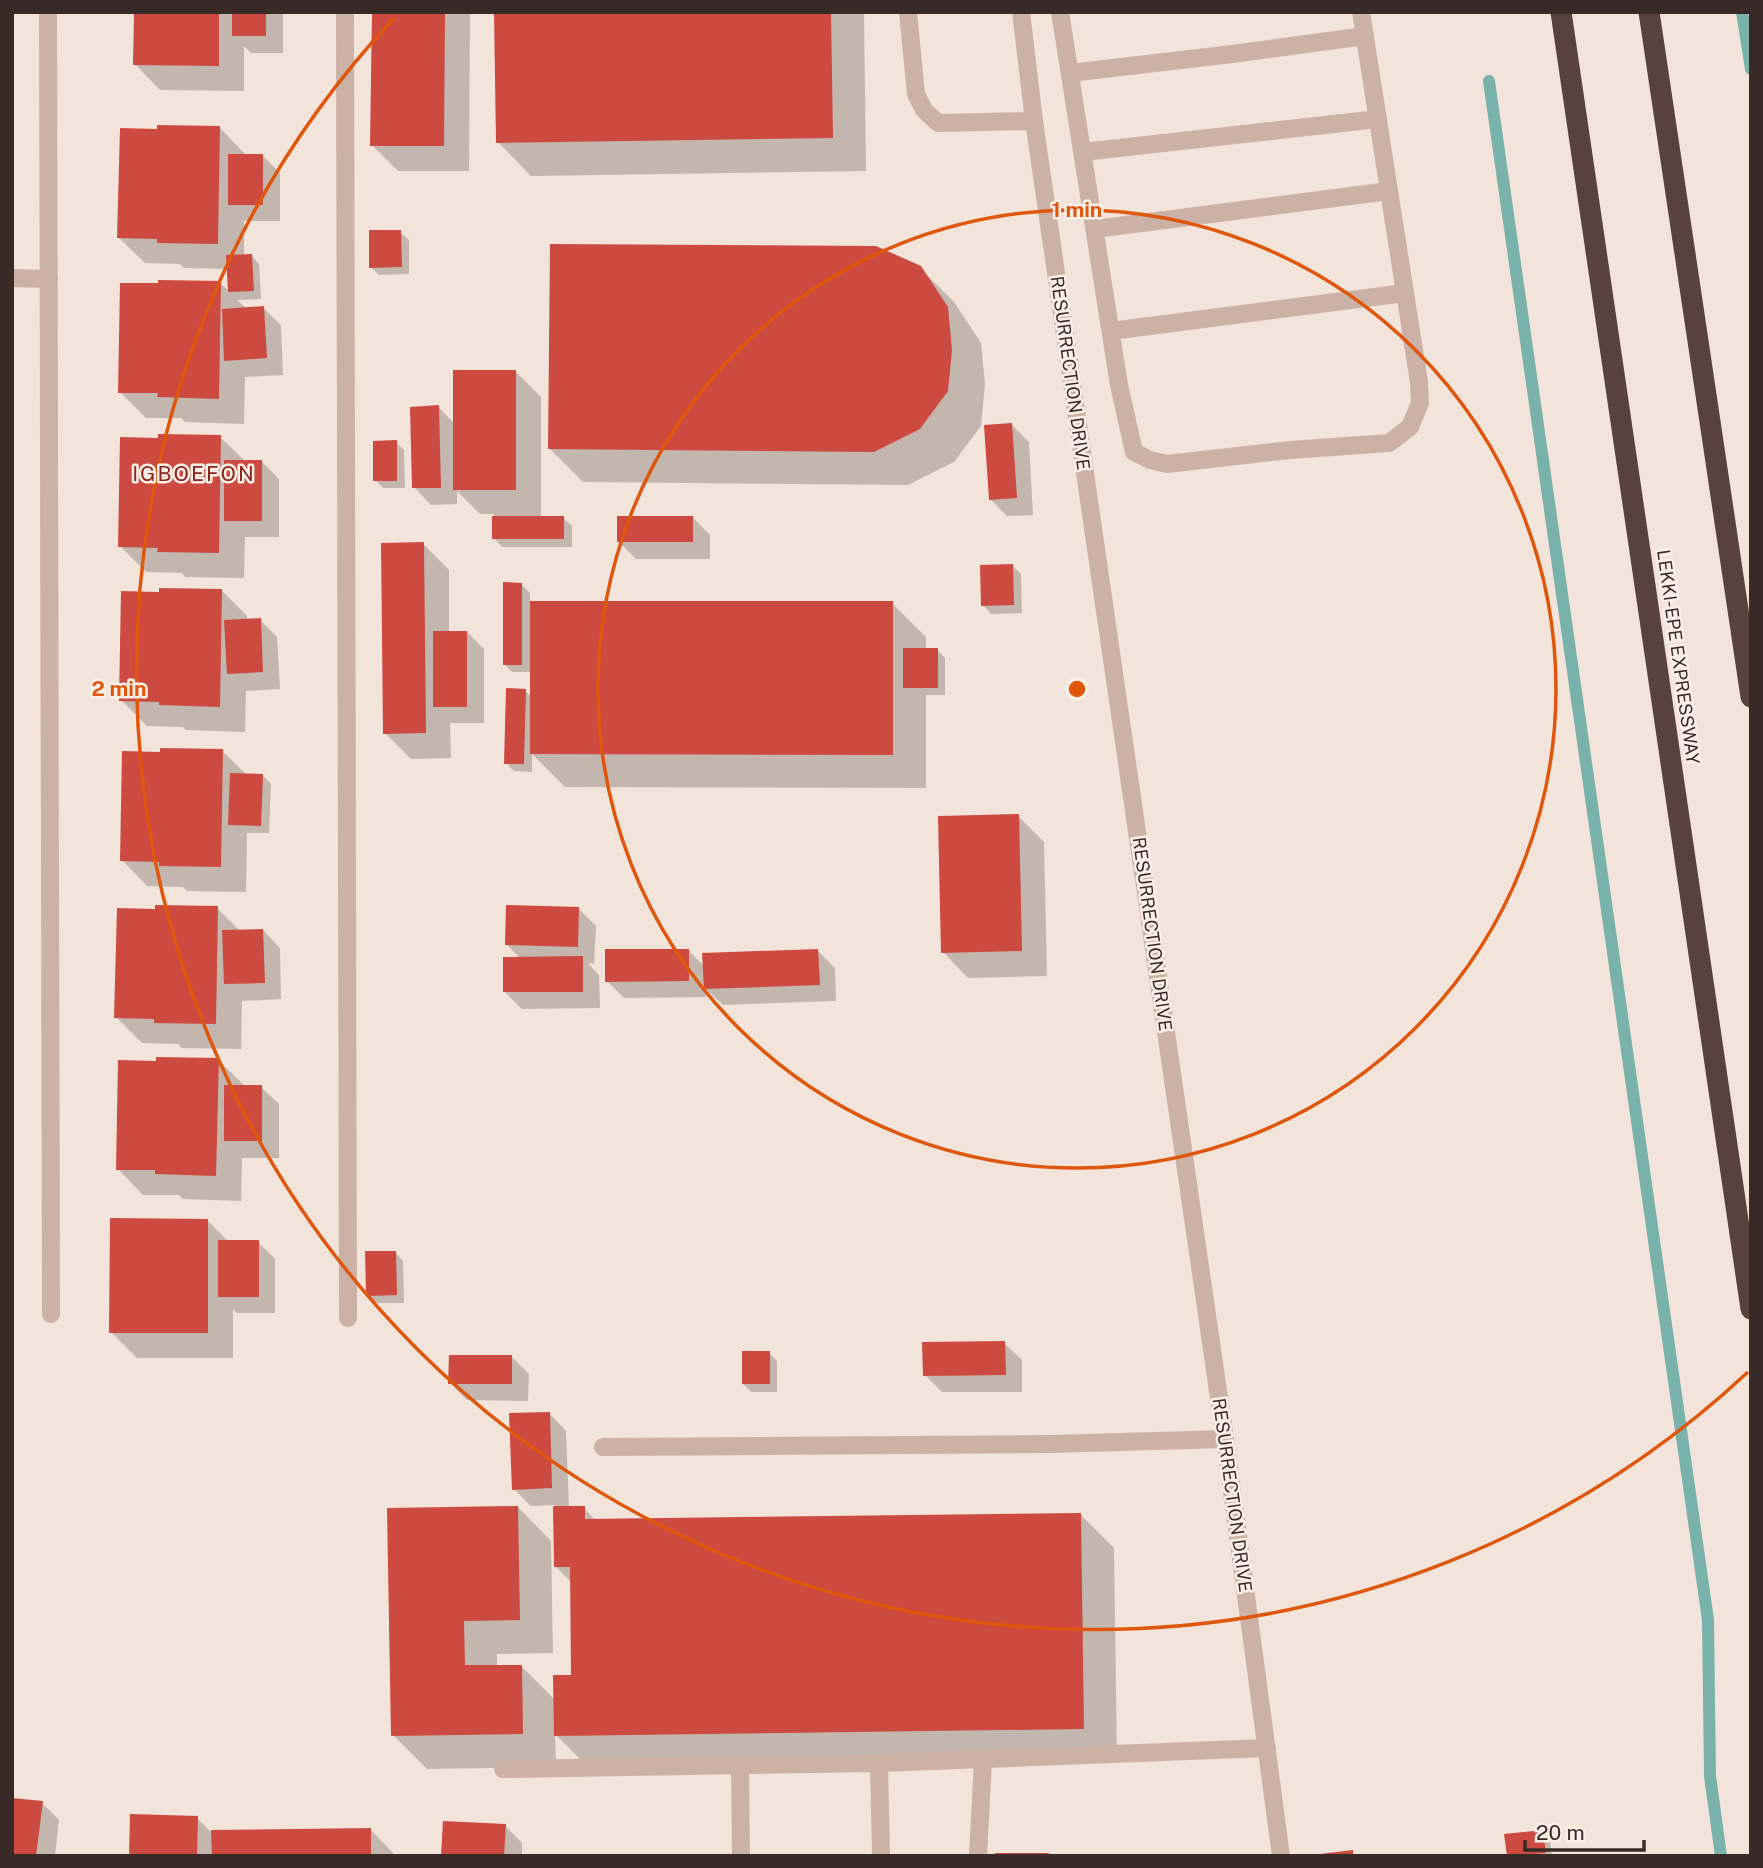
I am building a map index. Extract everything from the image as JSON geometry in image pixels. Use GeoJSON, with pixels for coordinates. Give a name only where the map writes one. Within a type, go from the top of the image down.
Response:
{"type":"FeatureCollection","features":[{"type":"Feature","properties":{"kind":"highway","name":"LEKKI-EPE EXPRESSWAY"},"geometry":{"type":"LineString","coordinates":[[1561,12],[1751,1309]]}},
{"type":"Feature","properties":{"kind":"highway"},"geometry":{"type":"LineString","coordinates":[[1649,12],[1751,697]]}},
{"type":"Feature","properties":{"kind":"street"},"geometry":{"type":"LineString","coordinates":[[48,12],[51,1314]]}},
{"type":"Feature","properties":{"kind":"street"},"geometry":{"type":"LineString","coordinates":[[345,12],[348,1318]]}},
{"type":"Feature","properties":{"kind":"street"},"geometry":{"type":"LineString","coordinates":[[908,12],[916,94],[924,110],[938,122],[1034,121]]}},
{"type":"Feature","properties":{"kind":"street","name":"RESURRECTION DRIVE"},"geometry":{"type":"LineString","coordinates":[[1021,12],[1034,121],[1225,1439],[1281,1856]]}},
{"type":"Feature","properties":{"kind":"street"},"geometry":{"type":"LineString","coordinates":[[1060,12],[1119,385],[1134,452],[1167,464],[1290,450],[1389,443],[1410,427],[1420,403],[1419,382],[1361,12]]}},
{"type":"Feature","properties":{"kind":"street"},"geometry":{"type":"LineString","coordinates":[[1070,73],[1365,36]]}},
{"type":"Feature","properties":{"kind":"street"},"geometry":{"type":"LineString","coordinates":[[1083,152],[1378,118]]}},
{"type":"Feature","properties":{"kind":"street"},"geometry":{"type":"LineString","coordinates":[[1095,229],[1389,191]]}},
{"type":"Feature","properties":{"kind":"street"},"geometry":{"type":"LineString","coordinates":[[12,278],[49,279]]}},
{"type":"Feature","properties":{"kind":"street"},"geometry":{"type":"LineString","coordinates":[[1111,331],[1405,293]]}},
{"type":"Feature","properties":{"kind":"street"},"geometry":{"type":"LineString","coordinates":[[603,1447],[1052,1444],[1225,1439]]}},
{"type":"Feature","properties":{"kind":"street"},"geometry":{"type":"LineString","coordinates":[[502,1769],[879,1763],[1267,1748]]}},
{"type":"Feature","properties":{"kind":"street"},"geometry":{"type":"LineString","coordinates":[[978,1856],[983,1760]]}},
{"type":"Feature","properties":{"kind":"street"},"geometry":{"type":"LineString","coordinates":[[879,1763],[881,1856]]}},
{"type":"Feature","properties":{"kind":"street"},"geometry":{"type":"LineString","coordinates":[[740,1765],[741,1856]]}},
{"type":"Feature","properties":{"kind":"building"},"geometry":{"type":"Polygon","coordinates":[[[134,12],[219,12],[219,66],[133,65],[134,12]]]}},
{"type":"Feature","properties":{"kind":"building"},"geometry":{"type":"Polygon","coordinates":[[[232,12],[266,12],[266,36],[232,36],[232,12]]]}},
{"type":"Feature","properties":{"kind":"building"},"geometry":{"type":"Polygon","coordinates":[[[372,12],[445,12],[444,146],[370,146],[372,12]]]}},
{"type":"Feature","properties":{"kind":"building"},"geometry":{"type":"Polygon","coordinates":[[[494,12],[831,12],[833,138],[496,143],[494,12]]]}},
{"type":"Feature","properties":{"kind":"building"},"geometry":{"type":"Polygon","coordinates":[[[157,125],[220,126],[218,244],[157,243],[157,239],[117,238],[120,128],[157,129],[157,125]]]}},
{"type":"Feature","properties":{"kind":"building"},"geometry":{"type":"Polygon","coordinates":[[[228,154],[263,154],[263,205],[228,205],[228,154]]]}},
{"type":"Feature","properties":{"kind":"building"},"geometry":{"type":"Polygon","coordinates":[[[369,230],[401,230],[402,267],[369,268],[369,230]]]}},
{"type":"Feature","properties":{"kind":"building"},"geometry":{"type":"Polygon","coordinates":[[[550,244],[876,246],[921,266],[948,307],[952,350],[948,391],[920,429],[874,452],[548,449],[550,244]]]}},
{"type":"Feature","properties":{"kind":"building"},"geometry":{"type":"Polygon","coordinates":[[[252,254],[254,291],[228,292],[226,255],[252,254]]]}},
{"type":"Feature","properties":{"kind":"building"},"geometry":{"type":"Polygon","coordinates":[[[158,280],[221,281],[219,399],[157,397],[158,393],[118,393],[120,283],[158,283],[158,280]]]}},
{"type":"Feature","properties":{"kind":"building"},"geometry":{"type":"Polygon","coordinates":[[[264,306],[267,358],[224,361],[222,309],[264,306]]]}},
{"type":"Feature","properties":{"kind":"building"},"geometry":{"type":"Polygon","coordinates":[[[453,370],[516,370],[516,490],[453,490],[453,370]]]}},
{"type":"Feature","properties":{"kind":"building"},"geometry":{"type":"Polygon","coordinates":[[[439,405],[441,488],[412,488],[410,407],[439,405]]]}},
{"type":"Feature","properties":{"kind":"building"},"geometry":{"type":"Polygon","coordinates":[[[1012,423],[1017,498],[989,500],[984,425],[1012,423]]]}},
{"type":"Feature","properties":{"kind":"building"},"geometry":{"type":"Polygon","coordinates":[[[158,434],[221,435],[219,553],[157,552],[158,548],[118,547],[120,437],[158,438],[158,434]]]}},
{"type":"Feature","properties":{"kind":"building"},"geometry":{"type":"Polygon","coordinates":[[[397,440],[397,481],[373,481],[373,441],[397,440]]]}},
{"type":"Feature","properties":{"kind":"building"},"geometry":{"type":"Polygon","coordinates":[[[224,460],[262,460],[262,521],[224,521],[224,460]]]}},
{"type":"Feature","properties":{"kind":"building"},"geometry":{"type":"Polygon","coordinates":[[[492,516],[564,516],[564,539],[492,539],[492,516]]]}},
{"type":"Feature","properties":{"kind":"building"},"geometry":{"type":"Polygon","coordinates":[[[617,516],[693,516],[693,542],[617,542],[617,516]]]}},
{"type":"Feature","properties":{"kind":"building"},"geometry":{"type":"Polygon","coordinates":[[[424,542],[426,733],[383,734],[381,543],[424,542]]]}},
{"type":"Feature","properties":{"kind":"building"},"geometry":{"type":"Polygon","coordinates":[[[1013,564],[1014,605],[981,606],[980,565],[1013,564]]]}},
{"type":"Feature","properties":{"kind":"building"},"geometry":{"type":"Polygon","coordinates":[[[503,582],[522,583],[522,665],[503,665],[503,582]]]}},
{"type":"Feature","properties":{"kind":"building"},"geometry":{"type":"Polygon","coordinates":[[[159,588],[222,589],[220,707],[119,701],[121,591],[159,592],[159,588]]]}},
{"type":"Feature","properties":{"kind":"building"},"geometry":{"type":"Polygon","coordinates":[[[530,601],[893,601],[893,755],[530,754],[530,601]]]}},
{"type":"Feature","properties":{"kind":"building"},"geometry":{"type":"Polygon","coordinates":[[[261,618],[263,672],[227,674],[224,620],[261,618]]]}},
{"type":"Feature","properties":{"kind":"building"},"geometry":{"type":"Polygon","coordinates":[[[433,631],[467,631],[467,707],[433,707],[433,631]]]}},
{"type":"Feature","properties":{"kind":"building"},"geometry":{"type":"Polygon","coordinates":[[[903,648],[938,648],[938,688],[903,688],[903,648]]]}},
{"type":"Feature","properties":{"kind":"building"},"geometry":{"type":"Polygon","coordinates":[[[506,688],[526,689],[524,764],[504,764],[506,688]]]}},
{"type":"Feature","properties":{"kind":"building"},"geometry":{"type":"Polygon","coordinates":[[[160,748],[223,749],[221,867],[159,866],[159,862],[120,861],[122,751],[160,752],[160,748]]]}},
{"type":"Feature","properties":{"kind":"building"},"geometry":{"type":"Polygon","coordinates":[[[230,773],[263,774],[261,826],[228,825],[230,773]]]}},
{"type":"Feature","properties":{"kind":"building"},"geometry":{"type":"Polygon","coordinates":[[[1019,814],[1022,951],[941,953],[938,816],[1019,814]]]}},
{"type":"Feature","properties":{"kind":"building"},"geometry":{"type":"Polygon","coordinates":[[[155,905],[218,906],[216,1024],[154,1023],[154,1019],[114,1018],[117,908],[155,909],[155,905]]]}},
{"type":"Feature","properties":{"kind":"building"},"geometry":{"type":"Polygon","coordinates":[[[506,905],[579,907],[578,947],[505,945],[506,905]]]}},
{"type":"Feature","properties":{"kind":"building"},"geometry":{"type":"Polygon","coordinates":[[[263,929],[265,983],[224,984],[222,930],[263,929]]]}},
{"type":"Feature","properties":{"kind":"building"},"geometry":{"type":"Polygon","coordinates":[[[605,949],[689,949],[689,981],[605,982],[605,949]]]}},
{"type":"Feature","properties":{"kind":"building"},"geometry":{"type":"Polygon","coordinates":[[[818,949],[820,985],[704,989],[702,953],[818,949]]]}},
{"type":"Feature","properties":{"kind":"building"},"geometry":{"type":"Polygon","coordinates":[[[583,956],[583,992],[503,992],[503,957],[583,956]]]}},
{"type":"Feature","properties":{"kind":"building"},"geometry":{"type":"Polygon","coordinates":[[[156,1057],[219,1058],[216,1176],[155,1174],[155,1170],[116,1170],[118,1060],[156,1061],[156,1057]]]}},
{"type":"Feature","properties":{"kind":"building"},"geometry":{"type":"Polygon","coordinates":[[[224,1085],[262,1085],[262,1141],[224,1141],[224,1085]]]}},
{"type":"Feature","properties":{"kind":"building"},"geometry":{"type":"Polygon","coordinates":[[[110,1218],[208,1219],[208,1333],[109,1333],[110,1218]]]}},
{"type":"Feature","properties":{"kind":"building"},"geometry":{"type":"Polygon","coordinates":[[[218,1240],[259,1240],[259,1297],[218,1297],[218,1240]]]}},
{"type":"Feature","properties":{"kind":"building"},"geometry":{"type":"Polygon","coordinates":[[[365,1251],[396,1251],[397,1295],[366,1296],[365,1251]]]}},
{"type":"Feature","properties":{"kind":"building"},"geometry":{"type":"Polygon","coordinates":[[[1005,1341],[1006,1375],[923,1376],[922,1342],[1005,1341]]]}},
{"type":"Feature","properties":{"kind":"building"},"geometry":{"type":"Polygon","coordinates":[[[742,1351],[770,1351],[770,1384],[742,1384],[742,1351]]]}},
{"type":"Feature","properties":{"kind":"building"},"geometry":{"type":"Polygon","coordinates":[[[449,1355],[512,1355],[512,1384],[448,1384],[449,1355]]]}},
{"type":"Feature","properties":{"kind":"building"},"geometry":{"type":"Polygon","coordinates":[[[550,1412],[552,1488],[512,1490],[509,1413],[550,1412]]]}},
{"type":"Feature","properties":{"kind":"building"},"geometry":{"type":"Polygon","coordinates":[[[518,1506],[520,1620],[464,1621],[465,1665],[522,1665],[523,1734],[391,1736],[387,1508],[518,1506]]]}},
{"type":"Feature","properties":{"kind":"building"},"geometry":{"type":"Polygon","coordinates":[[[553,1506],[585,1506],[585,1519],[1081,1513],[1084,1729],[554,1736],[553,1675],[571,1675],[570,1567],[554,1567],[553,1506]]]}},
{"type":"Feature","properties":{"kind":"building"},"geometry":{"type":"Polygon","coordinates":[[[12,1798],[43,1801],[36,1856],[12,1856],[12,1798]]]}},
{"type":"Feature","properties":{"kind":"building"},"geometry":{"type":"Polygon","coordinates":[[[130,1814],[198,1816],[197,1856],[129,1856],[130,1814]]]}},
{"type":"Feature","properties":{"kind":"building"},"geometry":{"type":"Polygon","coordinates":[[[443,1821],[506,1824],[504,1856],[441,1856],[443,1821]]]}},
{"type":"Feature","properties":{"kind":"building"},"geometry":{"type":"Polygon","coordinates":[[[371,1828],[371,1856],[212,1856],[211,1830],[371,1828]]]}},
{"type":"Feature","properties":{"kind":"building"},"geometry":{"type":"Polygon","coordinates":[[[1543,1830],[1546,1853],[1507,1856],[1504,1834],[1543,1830]]]}},
{"type":"Feature","properties":{"kind":"building"},"geometry":{"type":"Polygon","coordinates":[[[1353,1850],[1353,1856],[1320,1856],[1320,1854],[1353,1850]]]}},
{"type":"Feature","properties":{"kind":"building"},"geometry":{"type":"Polygon","coordinates":[[[995,1853],[1049,1853],[1049,1856],[995,1856],[995,1853]]]}},
{"type":"Feature","properties":{"kind":"waterway"},"geometry":{"type":"LineString","coordinates":[[1742,12],[1751,69]]}},
{"type":"Feature","properties":{"kind":"waterway"},"geometry":{"type":"LineString","coordinates":[[1489,81],[1708,1620],[1710,1776],[1721,1856]]}},
{"type":"Feature","properties":{"kind":"district","name":"IGBOEFON"},"geometry":{"type":"Point","coordinates":[194,474]}}]}
